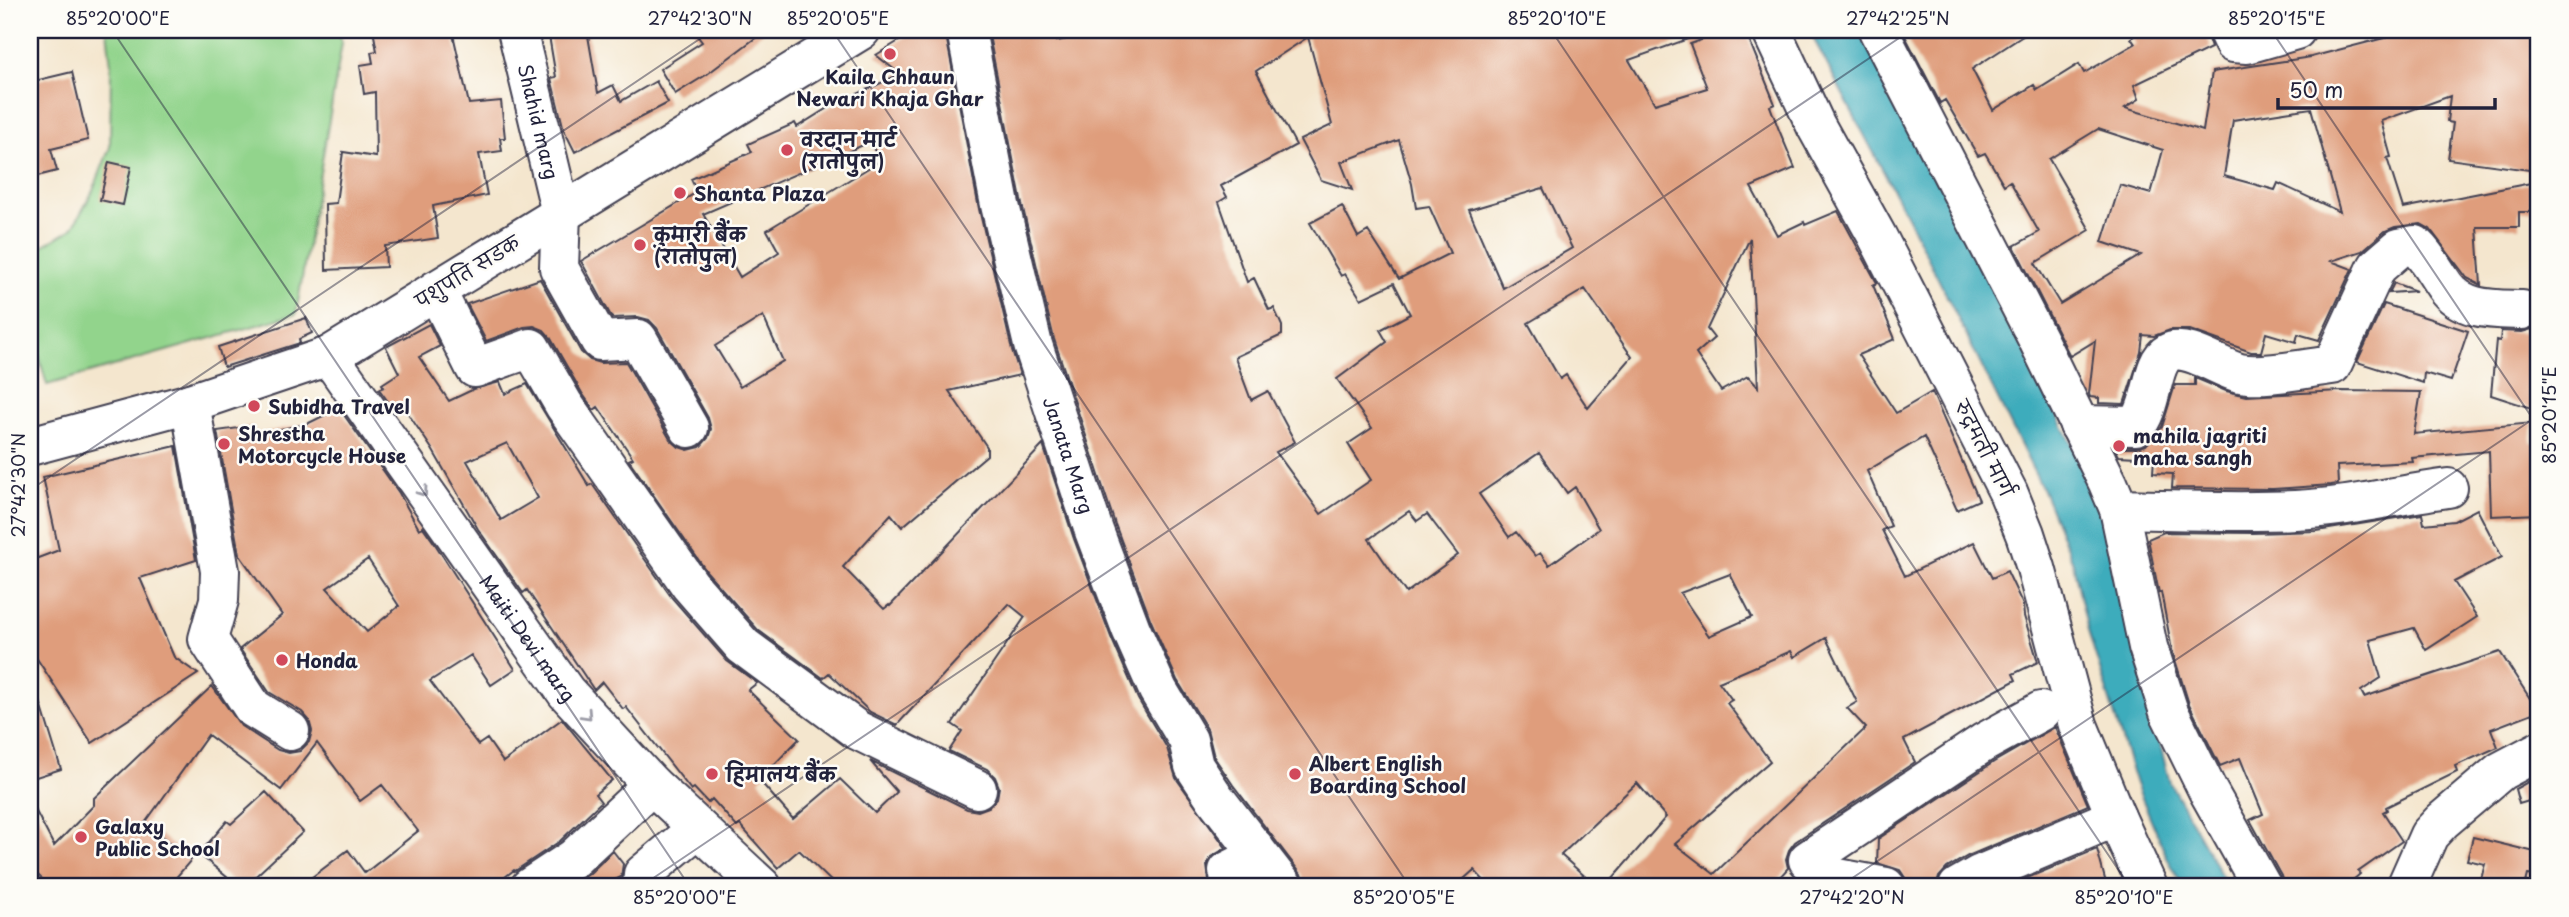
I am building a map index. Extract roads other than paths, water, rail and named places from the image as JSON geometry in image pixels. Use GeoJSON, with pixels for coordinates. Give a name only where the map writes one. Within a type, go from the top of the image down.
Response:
{"type":"FeatureCollection","features":[{"type":"Feature","properties":{"kind":"street","name":"Shahid marg"},"geometry":{"type":"LineString","coordinates":[[517,30],[561,213],[559,268],[600,341],[638,340],[689,428]]}},
{"type":"Feature","properties":{"kind":"street","name":"पशुपति सडक"},"geometry":{"type":"LineString","coordinates":[[36,444],[190,403],[329,356],[860,30]]}},
{"type":"Feature","properties":{"kind":"street","name":"Janata Marg"},"geometry":{"type":"LineString","coordinates":[[966,30],[1000,205],[1033,345],[1094,531],[1158,690],[1188,740],[1194,766],[1215,798],[1284,887]]}},
{"type":"Feature","properties":{"kind":"street","name":"रुद्रमती मार्ग"},"geometry":{"type":"LineString","coordinates":[[1771,30],[1816,126],[1877,236],[2012,503],[2036,568],[2078,725],[2148,887]]}},
{"type":"Feature","properties":{"kind":"street"},"geometry":{"type":"LineString","coordinates":[[1878,30],[2080,425],[2119,509],[2148,647],[2169,712],[2208,791],[2262,887]]}},
{"type":"Feature","properties":{"kind":"street"},"geometry":{"type":"LineString","coordinates":[[2227,30],[2233,43],[2247,44],[2296,30]]}},
{"type":"Feature","properties":{"kind":"street"},"geometry":{"type":"LineString","coordinates":[[2080,425],[2136,426],[2144,416],[2158,363],[2168,353],[2183,351],[2241,374],[2332,365],[2377,267],[2399,248],[2416,245],[2454,296],[2483,309],[2522,310]]}},
{"type":"Feature","properties":{"kind":"street"},"geometry":{"type":"LineString","coordinates":[[436,290],[475,368],[531,348],[564,405],[690,585],[743,646],[857,730],[976,789]]}},
{"type":"Feature","properties":{"kind":"street","name":"Maiti Devi marg"},"geometry":{"type":"LineString","coordinates":[[329,356],[566,692],[652,785],[762,887]]}},
{"type":"Feature","properties":{"kind":"street"},"geometry":{"type":"LineString","coordinates":[[190,403],[220,570],[219,600],[208,639],[253,708],[290,731]]}},
{"type":"Feature","properties":{"kind":"street"},"geometry":{"type":"LineString","coordinates":[[2119,509],[2296,510],[2360,504],[2448,488]]}},
{"type":"Feature","properties":{"kind":"street"},"geometry":{"type":"LineString","coordinates":[[1886,887],[1832,877],[1808,860],[1983,743],[2041,712]]}},
{"type":"Feature","properties":{"kind":"street"},"geometry":{"type":"LineString","coordinates":[[2406,887],[2429,835],[2442,821],[2501,771],[2539,751]]}},
{"type":"Feature","properties":{"kind":"street"},"geometry":{"type":"LineString","coordinates":[[530,887],[574,858],[652,785]]}},
{"type":"Feature","properties":{"kind":"street"},"geometry":{"type":"LineString","coordinates":[[1958,887],[1979,875],[2116,817]]}},
{"type":"Feature","properties":{"kind":"street"},"geometry":{"type":"LineString","coordinates":[[642,887],[643,874],[698,828]]}},
{"type":"Feature","properties":{"kind":"street"},"geometry":{"type":"LineString","coordinates":[[1232,887],[1228,871],[1246,862],[1254,847]]}},
{"type":"Feature","properties":{"kind":"water"},"geometry":{"type":"Polygon","coordinates":[[[1809,30],[1866,30],[2095,490],[2170,783],[2228,887],[2183,887],[2166,855],[2136,784],[2088,631],[2073,563],[2043,490],[1910,222],[1809,30]]]}},
{"type":"Feature","properties":{"kind":"place","name":"Kaila Chhaun Newari Khaja Ghar"},"geometry":{"type":"Point","coordinates":[890,54]}},
{"type":"Feature","properties":{"kind":"place","name":"वरदान मार्ट (रातोपुल)"},"geometry":{"type":"Point","coordinates":[787,150]}},
{"type":"Feature","properties":{"kind":"place","name":"Shanta Plaza"},"geometry":{"type":"Point","coordinates":[680,193]}},
{"type":"Feature","properties":{"kind":"place","name":"कुमारी बैंक (रातोपुल)"},"geometry":{"type":"Point","coordinates":[640,245]}},
{"type":"Feature","properties":{"kind":"place","name":"Subidha Travel"},"geometry":{"type":"Point","coordinates":[254,406]}},
{"type":"Feature","properties":{"kind":"place","name":"Shrestha Motorcycle House"},"geometry":{"type":"Point","coordinates":[224,444]}},
{"type":"Feature","properties":{"kind":"place","name":"mahila jagriti maha sangh"},"geometry":{"type":"Point","coordinates":[2119,446]}},
{"type":"Feature","properties":{"kind":"place","name":"Honda"},"geometry":{"type":"Point","coordinates":[282,660]}},
{"type":"Feature","properties":{"kind":"place","name":"हिमालय बैंक"},"geometry":{"type":"Point","coordinates":[712,774]}},
{"type":"Feature","properties":{"kind":"place","name":"Albert English Boarding School"},"geometry":{"type":"Point","coordinates":[1295,774]}},
{"type":"Feature","properties":{"kind":"place","name":"Galaxy Public School"},"geometry":{"type":"Point","coordinates":[81,837]}}]}
